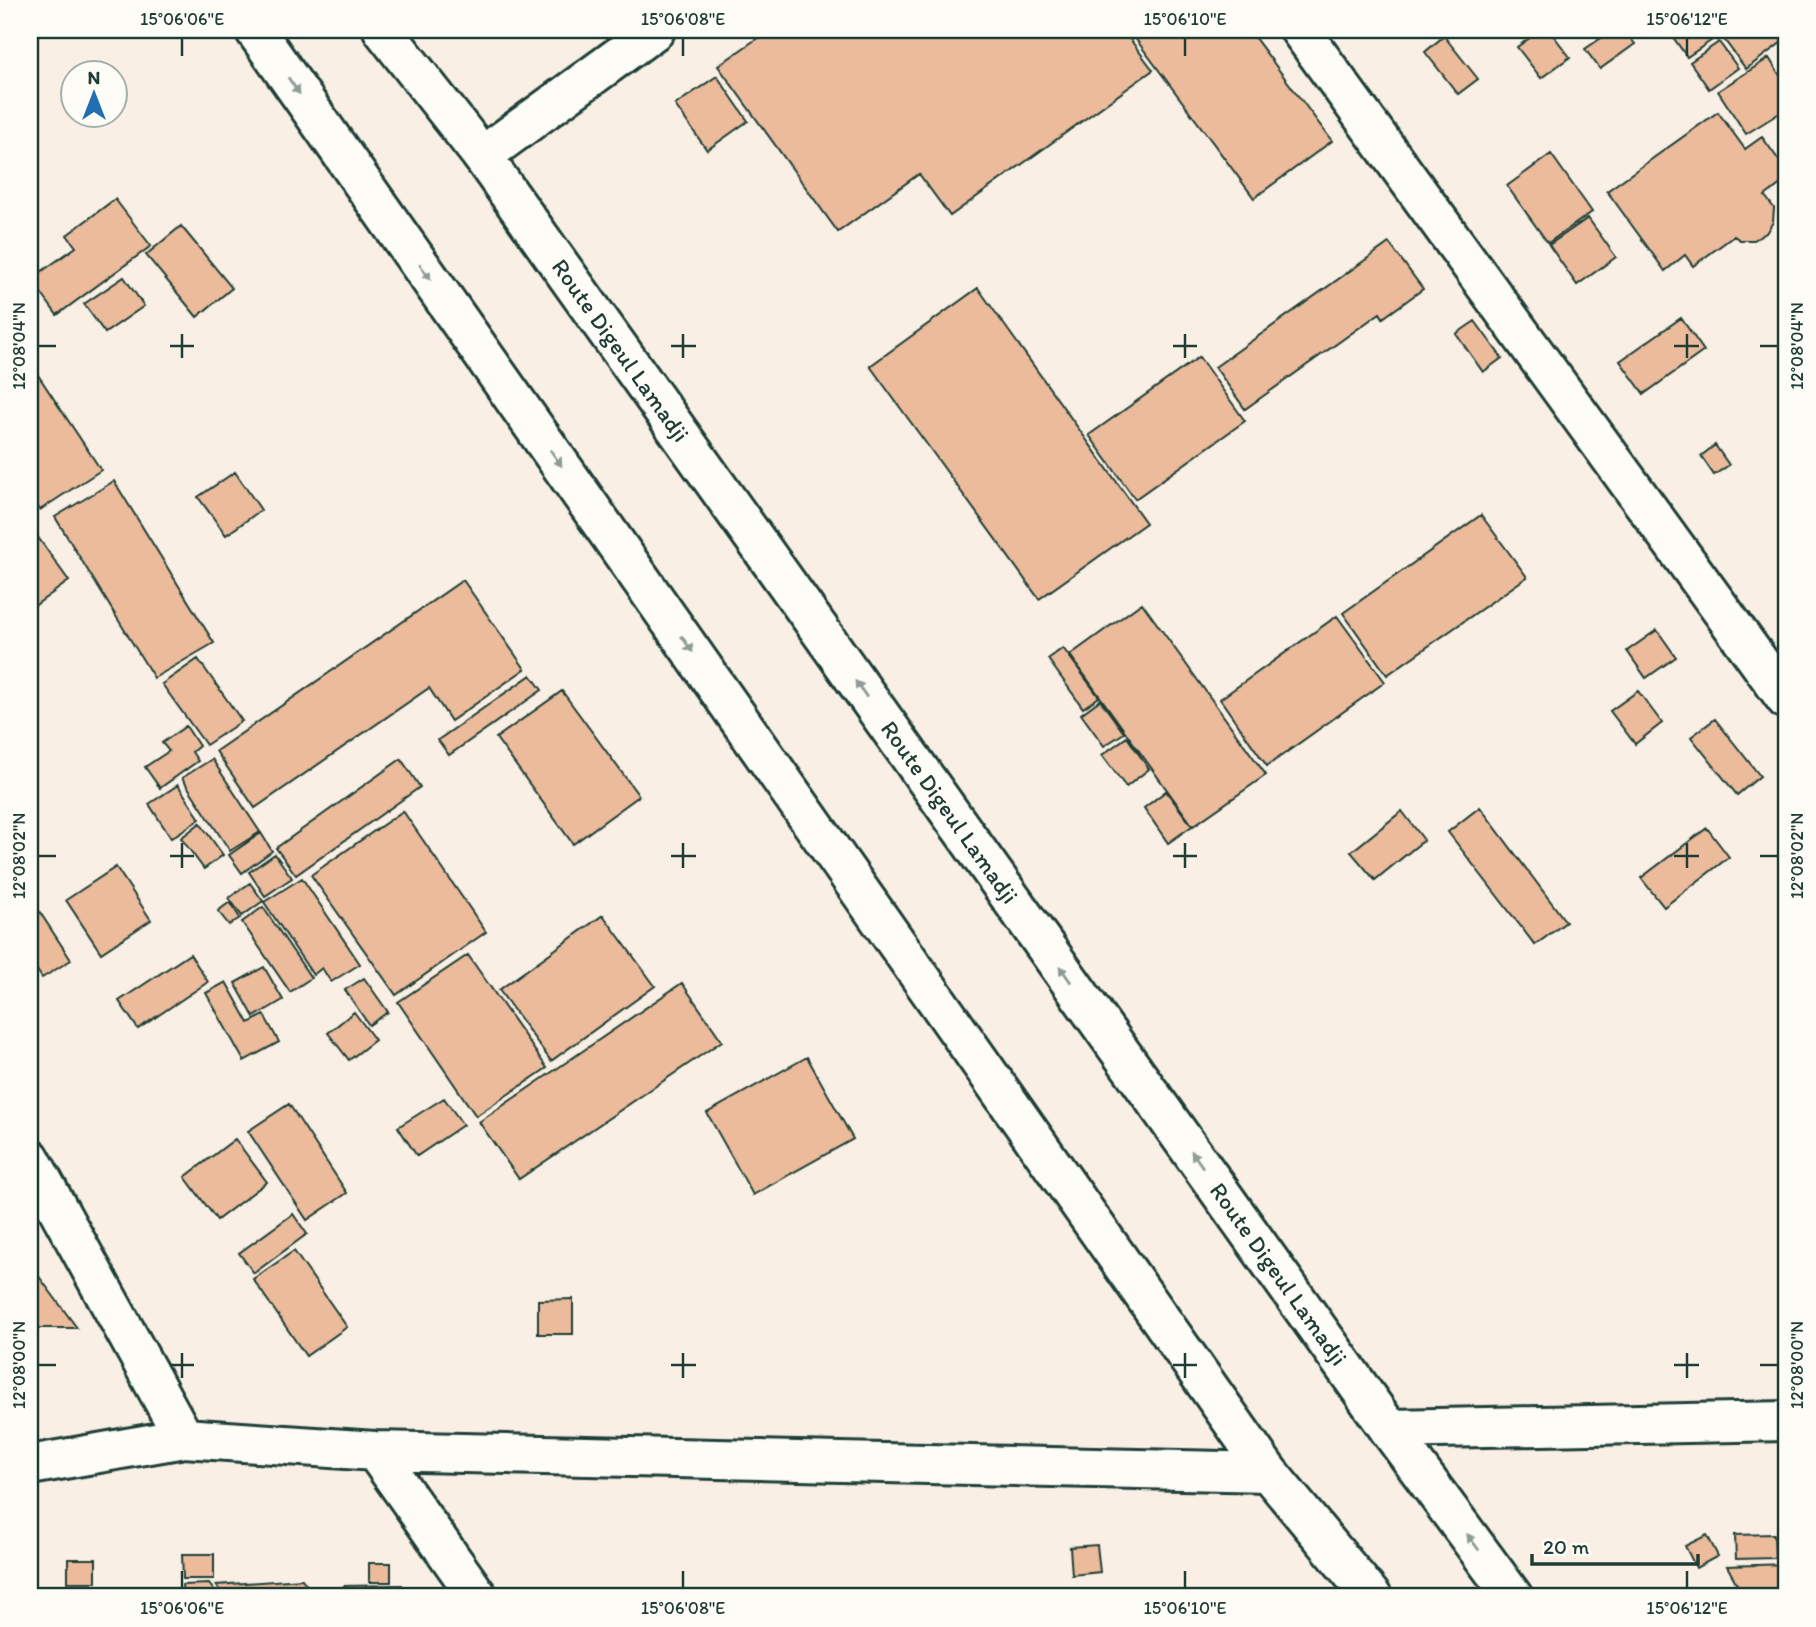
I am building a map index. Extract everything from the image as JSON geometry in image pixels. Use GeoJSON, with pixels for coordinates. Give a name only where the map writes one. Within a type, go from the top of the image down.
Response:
{"type":"FeatureCollection","features":[{"type":"Feature","properties":{"kind":"main road"},"geometry":{"type":"LineString","coordinates":[[255,30],[1268,1472],[1372,1597]]}},
{"type":"Feature","properties":{"kind":"main road","name":"Route Digeul Lamadji"},"geometry":{"type":"LineString","coordinates":[[383,30],[482,156],[1389,1429],[1513,1597]]}},
{"type":"Feature","properties":{"kind":"main road"},"geometry":{"type":"LineString","coordinates":[[482,156],[655,30]]}},
{"type":"Feature","properties":{"kind":"main road"},"geometry":{"type":"LineString","coordinates":[[1300,30],[1786,699]]}},
{"type":"Feature","properties":{"kind":"main road"},"geometry":{"type":"LineString","coordinates":[[30,1158],[184,1438]]}},
{"type":"Feature","properties":{"kind":"main road"},"geometry":{"type":"LineString","coordinates":[[1389,1429],[1786,1421]]}},
{"type":"Feature","properties":{"kind":"main road"},"geometry":{"type":"LineString","coordinates":[[30,1465],[184,1438],[375,1451],[1268,1472]]}},
{"type":"Feature","properties":{"kind":"main road"},"geometry":{"type":"LineString","coordinates":[[375,1451],[478,1597]]}},
{"type":"Feature","properties":{"kind":"building"},"geometry":{"type":"Polygon","coordinates":[[[769,30],[1123,30],[1153,70],[950,216],[919,174],[838,232],[718,66],[769,30]]]}},
{"type":"Feature","properties":{"kind":"building"},"geometry":{"type":"Polygon","coordinates":[[[1129,30],[1249,30],[1332,141],[1254,198],[1129,30]]]}},
{"type":"Feature","properties":{"kind":"building"},"geometry":{"type":"Polygon","coordinates":[[[1541,30],[1549,30],[1570,57],[1541,78],[1517,47],[1541,30]]]}},
{"type":"Feature","properties":{"kind":"building"},"geometry":{"type":"Polygon","coordinates":[[[1613,30],[1624,30],[1635,44],[1600,69],[1585,49],[1613,30]]]}},
{"type":"Feature","properties":{"kind":"building"},"geometry":{"type":"Polygon","coordinates":[[[1668,30],[1709,30],[1715,38],[1687,57],[1668,30]]]}},
{"type":"Feature","properties":{"kind":"building"},"geometry":{"type":"Polygon","coordinates":[[[1717,30],[1786,30],[1786,39],[1746,69],[1717,30]]]}},
{"type":"Feature","properties":{"kind":"building"},"geometry":{"type":"Polygon","coordinates":[[[1444,36],[1478,79],[1458,94],[1425,52],[1444,36]]]}},
{"type":"Feature","properties":{"kind":"building"},"geometry":{"type":"Polygon","coordinates":[[[1719,42],[1738,68],[1709,89],[1690,62],[1719,42]]]}},
{"type":"Feature","properties":{"kind":"building"},"geometry":{"type":"Polygon","coordinates":[[[1769,58],[1786,85],[1786,109],[1746,134],[1718,91],[1769,58]]]}},
{"type":"Feature","properties":{"kind":"building"},"geometry":{"type":"Polygon","coordinates":[[[717,76],[748,121],[707,150],[675,105],[717,76]]]}},
{"type":"Feature","properties":{"kind":"building"},"geometry":{"type":"Polygon","coordinates":[[[1718,112],[1745,149],[1762,137],[1786,170],[1786,180],[1765,196],[1774,208],[1773,222],[1766,233],[1754,240],[1740,240],[1734,236],[1693,266],[1685,255],[1665,271],[1607,191],[1718,112]]]}},
{"type":"Feature","properties":{"kind":"building"},"geometry":{"type":"Polygon","coordinates":[[[1551,154],[1592,212],[1548,243],[1507,186],[1551,154]]]}},
{"type":"Feature","properties":{"kind":"building"},"geometry":{"type":"Polygon","coordinates":[[[115,199],[151,246],[57,315],[31,279],[76,247],[67,235],[115,199]]]}},
{"type":"Feature","properties":{"kind":"building"},"geometry":{"type":"Polygon","coordinates":[[[1588,218],[1616,257],[1577,285],[1549,245],[1588,218]]]}},
{"type":"Feature","properties":{"kind":"building"},"geometry":{"type":"Polygon","coordinates":[[[181,226],[232,288],[197,317],[146,255],[181,226]]]}},
{"type":"Feature","properties":{"kind":"building"},"geometry":{"type":"Polygon","coordinates":[[[1389,243],[1423,289],[1383,318],[1380,313],[1245,409],[1215,367],[1389,243]]]}},
{"type":"Feature","properties":{"kind":"building"},"geometry":{"type":"Polygon","coordinates":[[[124,277],[144,306],[105,333],[84,304],[124,277]]]}},
{"type":"Feature","properties":{"kind":"building"},"geometry":{"type":"Polygon","coordinates":[[[978,288],[1146,523],[1039,599],[870,366],[978,288]]]}},
{"type":"Feature","properties":{"kind":"building"},"geometry":{"type":"Polygon","coordinates":[[[1681,318],[1704,351],[1644,394],[1620,361],[1681,318]]]}},
{"type":"Feature","properties":{"kind":"building"},"geometry":{"type":"Polygon","coordinates":[[[1475,321],[1502,358],[1483,372],[1456,334],[1475,321]]]}},
{"type":"Feature","properties":{"kind":"building"},"geometry":{"type":"Polygon","coordinates":[[[1199,357],[1245,421],[1135,499],[1089,435],[1199,357]]]}},
{"type":"Feature","properties":{"kind":"building"},"geometry":{"type":"Polygon","coordinates":[[[30,363],[101,470],[40,510],[30,496],[30,363]]]}},
{"type":"Feature","properties":{"kind":"building"},"geometry":{"type":"Polygon","coordinates":[[[1715,445],[1729,465],[1714,475],[1701,456],[1715,445]]]}},
{"type":"Feature","properties":{"kind":"building"},"geometry":{"type":"Polygon","coordinates":[[[235,472],[261,510],[226,535],[198,497],[235,472]]]}},
{"type":"Feature","properties":{"kind":"building"},"geometry":{"type":"Polygon","coordinates":[[[114,481],[214,643],[154,678],[55,517],[114,481]]]}},
{"type":"Feature","properties":{"kind":"building"},"geometry":{"type":"Polygon","coordinates":[[[1481,515],[1527,577],[1387,675],[1343,613],[1481,515]]]}},
{"type":"Feature","properties":{"kind":"building"},"geometry":{"type":"Polygon","coordinates":[[[30,526],[69,581],[30,609],[30,526]]]}},
{"type":"Feature","properties":{"kind":"building"},"geometry":{"type":"Polygon","coordinates":[[[463,580],[525,669],[451,721],[429,688],[255,808],[216,751],[463,580]]]}},
{"type":"Feature","properties":{"kind":"building"},"geometry":{"type":"Polygon","coordinates":[[[1142,603],[1266,775],[1193,826],[1070,655],[1142,603]]]}},
{"type":"Feature","properties":{"kind":"building"},"geometry":{"type":"Polygon","coordinates":[[[1337,616],[1385,682],[1267,766],[1220,699],[1337,616]]]}},
{"type":"Feature","properties":{"kind":"building"},"geometry":{"type":"Polygon","coordinates":[[[1657,630],[1676,657],[1646,678],[1627,651],[1657,630]]]}},
{"type":"Feature","properties":{"kind":"building"},"geometry":{"type":"Polygon","coordinates":[[[1063,648],[1099,697],[1083,708],[1048,659],[1063,648]]]}},
{"type":"Feature","properties":{"kind":"building"},"geometry":{"type":"Polygon","coordinates":[[[198,659],[242,721],[206,745],[162,684],[198,659]]]}},
{"type":"Feature","properties":{"kind":"building"},"geometry":{"type":"Polygon","coordinates":[[[531,675],[542,690],[449,755],[438,740],[531,675]]]}},
{"type":"Feature","properties":{"kind":"building"},"geometry":{"type":"Polygon","coordinates":[[[562,691],[639,796],[573,844],[496,738],[562,691]]]}},
{"type":"Feature","properties":{"kind":"building"},"geometry":{"type":"Polygon","coordinates":[[[1638,691],[1662,723],[1635,744],[1610,711],[1638,691]]]}},
{"type":"Feature","properties":{"kind":"building"},"geometry":{"type":"Polygon","coordinates":[[[1100,700],[1124,733],[1104,746],[1081,714],[1100,700]]]}},
{"type":"Feature","properties":{"kind":"building"},"geometry":{"type":"Polygon","coordinates":[[[1715,719],[1760,776],[1737,795],[1691,737],[1715,719]]]}},
{"type":"Feature","properties":{"kind":"building"},"geometry":{"type":"Polygon","coordinates":[[[186,726],[199,746],[192,752],[198,761],[160,788],[145,767],[169,751],[162,743],[186,726]]]}},
{"type":"Feature","properties":{"kind":"building"},"geometry":{"type":"Polygon","coordinates":[[[1127,737],[1149,769],[1126,787],[1102,755],[1127,737]]]}},
{"type":"Feature","properties":{"kind":"building"},"geometry":{"type":"Polygon","coordinates":[[[212,759],[260,832],[230,851],[182,778],[212,759]]]}},
{"type":"Feature","properties":{"kind":"building"},"geometry":{"type":"Polygon","coordinates":[[[401,759],[420,787],[296,875],[276,848],[401,759]]]}},
{"type":"Feature","properties":{"kind":"building"},"geometry":{"type":"Polygon","coordinates":[[[178,785],[200,819],[171,838],[149,804],[178,785]]]}},
{"type":"Feature","properties":{"kind":"building"},"geometry":{"type":"Polygon","coordinates":[[[1166,791],[1192,826],[1168,843],[1144,808],[1166,791]]]}},
{"type":"Feature","properties":{"kind":"building"},"geometry":{"type":"Polygon","coordinates":[[[1480,807],[1566,922],[1535,945],[1448,832],[1480,807]]]}},
{"type":"Feature","properties":{"kind":"building"},"geometry":{"type":"Polygon","coordinates":[[[403,811],[486,932],[396,995],[311,875],[403,811]]]}},
{"type":"Feature","properties":{"kind":"building"},"geometry":{"type":"Polygon","coordinates":[[[1402,811],[1424,840],[1375,880],[1351,852],[1402,811]]]}},
{"type":"Feature","properties":{"kind":"building"},"geometry":{"type":"Polygon","coordinates":[[[200,823],[223,855],[204,869],[181,838],[200,823]]]}},
{"type":"Feature","properties":{"kind":"building"},"geometry":{"type":"Polygon","coordinates":[[[1707,828],[1729,857],[1664,907],[1641,878],[1707,828]]]}},
{"type":"Feature","properties":{"kind":"building"},"geometry":{"type":"Polygon","coordinates":[[[261,833],[272,851],[242,873],[229,855],[261,833]]]}},
{"type":"Feature","properties":{"kind":"building"},"geometry":{"type":"Polygon","coordinates":[[[275,854],[292,878],[265,896],[249,872],[275,854]]]}},
{"type":"Feature","properties":{"kind":"building"},"geometry":{"type":"Polygon","coordinates":[[[116,867],[151,920],[101,953],[66,900],[116,867]]]}},
{"type":"Feature","properties":{"kind":"building"},"geometry":{"type":"Polygon","coordinates":[[[302,878],[360,964],[331,982],[322,968],[313,975],[264,902],[302,878]]]}},
{"type":"Feature","properties":{"kind":"building"},"geometry":{"type":"Polygon","coordinates":[[[250,883],[263,901],[242,916],[229,898],[250,883]]]}},
{"type":"Feature","properties":{"kind":"building"},"geometry":{"type":"Polygon","coordinates":[[[30,897],[71,960],[42,978],[30,959],[30,897]]]}},
{"type":"Feature","properties":{"kind":"building"},"geometry":{"type":"Polygon","coordinates":[[[230,902],[240,918],[229,925],[218,911],[230,902]]]}},
{"type":"Feature","properties":{"kind":"building"},"geometry":{"type":"Polygon","coordinates":[[[263,907],[311,978],[290,992],[242,922],[263,907]]]}},
{"type":"Feature","properties":{"kind":"building"},"geometry":{"type":"Polygon","coordinates":[[[603,915],[655,986],[551,1061],[499,990],[603,915]]]}},
{"type":"Feature","properties":{"kind":"building"},"geometry":{"type":"Polygon","coordinates":[[[190,954],[208,982],[138,1029],[119,1001],[190,954]]]}},
{"type":"Feature","properties":{"kind":"building"},"geometry":{"type":"Polygon","coordinates":[[[468,955],[547,1068],[476,1116],[398,1002],[468,955]]]}},
{"type":"Feature","properties":{"kind":"building"},"geometry":{"type":"Polygon","coordinates":[[[264,967],[283,1000],[254,1017],[235,983],[264,967]]]}},
{"type":"Feature","properties":{"kind":"building"},"geometry":{"type":"Polygon","coordinates":[[[364,978],[388,1012],[369,1025],[345,990],[364,978]]]}},
{"type":"Feature","properties":{"kind":"building"},"geometry":{"type":"Polygon","coordinates":[[[226,982],[249,1023],[264,1015],[279,1042],[244,1061],[206,993],[226,982]]]}},
{"type":"Feature","properties":{"kind":"building"},"geometry":{"type":"Polygon","coordinates":[[[682,983],[722,1041],[519,1179],[479,1122],[682,983]]]}},
{"type":"Feature","properties":{"kind":"building"},"geometry":{"type":"Polygon","coordinates":[[[354,1012],[375,1040],[349,1060],[328,1033],[354,1012]]]}},
{"type":"Feature","properties":{"kind":"building"},"geometry":{"type":"Polygon","coordinates":[[[807,1057],[853,1139],[753,1195],[707,1113],[807,1057]]]}},
{"type":"Feature","properties":{"kind":"building"},"geometry":{"type":"Polygon","coordinates":[[[444,1098],[463,1125],[417,1156],[398,1127],[444,1098]]]}},
{"type":"Feature","properties":{"kind":"building"},"geometry":{"type":"Polygon","coordinates":[[[289,1104],[347,1193],[307,1220],[248,1131],[289,1104]]]}},
{"type":"Feature","properties":{"kind":"building"},"geometry":{"type":"Polygon","coordinates":[[[235,1139],[267,1182],[217,1220],[185,1177],[235,1139]]]}},
{"type":"Feature","properties":{"kind":"building"},"geometry":{"type":"Polygon","coordinates":[[[293,1214],[307,1234],[254,1273],[239,1253],[293,1214]]]}},
{"type":"Feature","properties":{"kind":"building"},"geometry":{"type":"Polygon","coordinates":[[[294,1251],[347,1327],[306,1356],[253,1279],[294,1251]]]}},
{"type":"Feature","properties":{"kind":"building"},"geometry":{"type":"Polygon","coordinates":[[[32,1267],[77,1328],[31,1328],[30,1341],[32,1267]]]}},
{"type":"Feature","properties":{"kind":"building"},"geometry":{"type":"Polygon","coordinates":[[[573,1299],[573,1334],[538,1334],[538,1300],[573,1299]]]}},
{"type":"Feature","properties":{"kind":"building"},"geometry":{"type":"Polygon","coordinates":[[[1786,1533],[1786,1559],[1778,1559],[1778,1534],[1786,1533]]]}},
{"type":"Feature","properties":{"kind":"building"},"geometry":{"type":"Polygon","coordinates":[[[1774,1534],[1775,1558],[1736,1559],[1735,1535],[1774,1534]]]}},
{"type":"Feature","properties":{"kind":"building"},"geometry":{"type":"Polygon","coordinates":[[[1707,1535],[1718,1556],[1696,1568],[1685,1546],[1707,1535]]]}},
{"type":"Feature","properties":{"kind":"building"},"geometry":{"type":"Polygon","coordinates":[[[1097,1545],[1100,1572],[1072,1575],[1070,1547],[1097,1545]]]}},
{"type":"Feature","properties":{"kind":"building"},"geometry":{"type":"Polygon","coordinates":[[[182,1554],[214,1554],[214,1579],[183,1579],[182,1554]]]}},
{"type":"Feature","properties":{"kind":"building"},"geometry":{"type":"Polygon","coordinates":[[[68,1559],[96,1559],[96,1582],[68,1582],[68,1559]]]}},
{"type":"Feature","properties":{"kind":"building"},"geometry":{"type":"Polygon","coordinates":[[[369,1563],[391,1563],[391,1582],[369,1582],[369,1563]]]}},
{"type":"Feature","properties":{"kind":"building"},"geometry":{"type":"Polygon","coordinates":[[[1786,1564],[1786,1597],[1744,1597],[1727,1566],[1786,1564]]]}},
{"type":"Feature","properties":{"kind":"building"},"geometry":{"type":"Polygon","coordinates":[[[302,1579],[309,1588],[294,1597],[224,1597],[216,1585],[302,1579]]]}},
{"type":"Feature","properties":{"kind":"building"},"geometry":{"type":"Polygon","coordinates":[[[209,1584],[219,1597],[183,1597],[182,1585],[209,1584]]]}},
{"type":"Feature","properties":{"kind":"building"},"geometry":{"type":"Polygon","coordinates":[[[402,1585],[410,1597],[352,1597],[344,1586],[402,1585]]]}}]}
